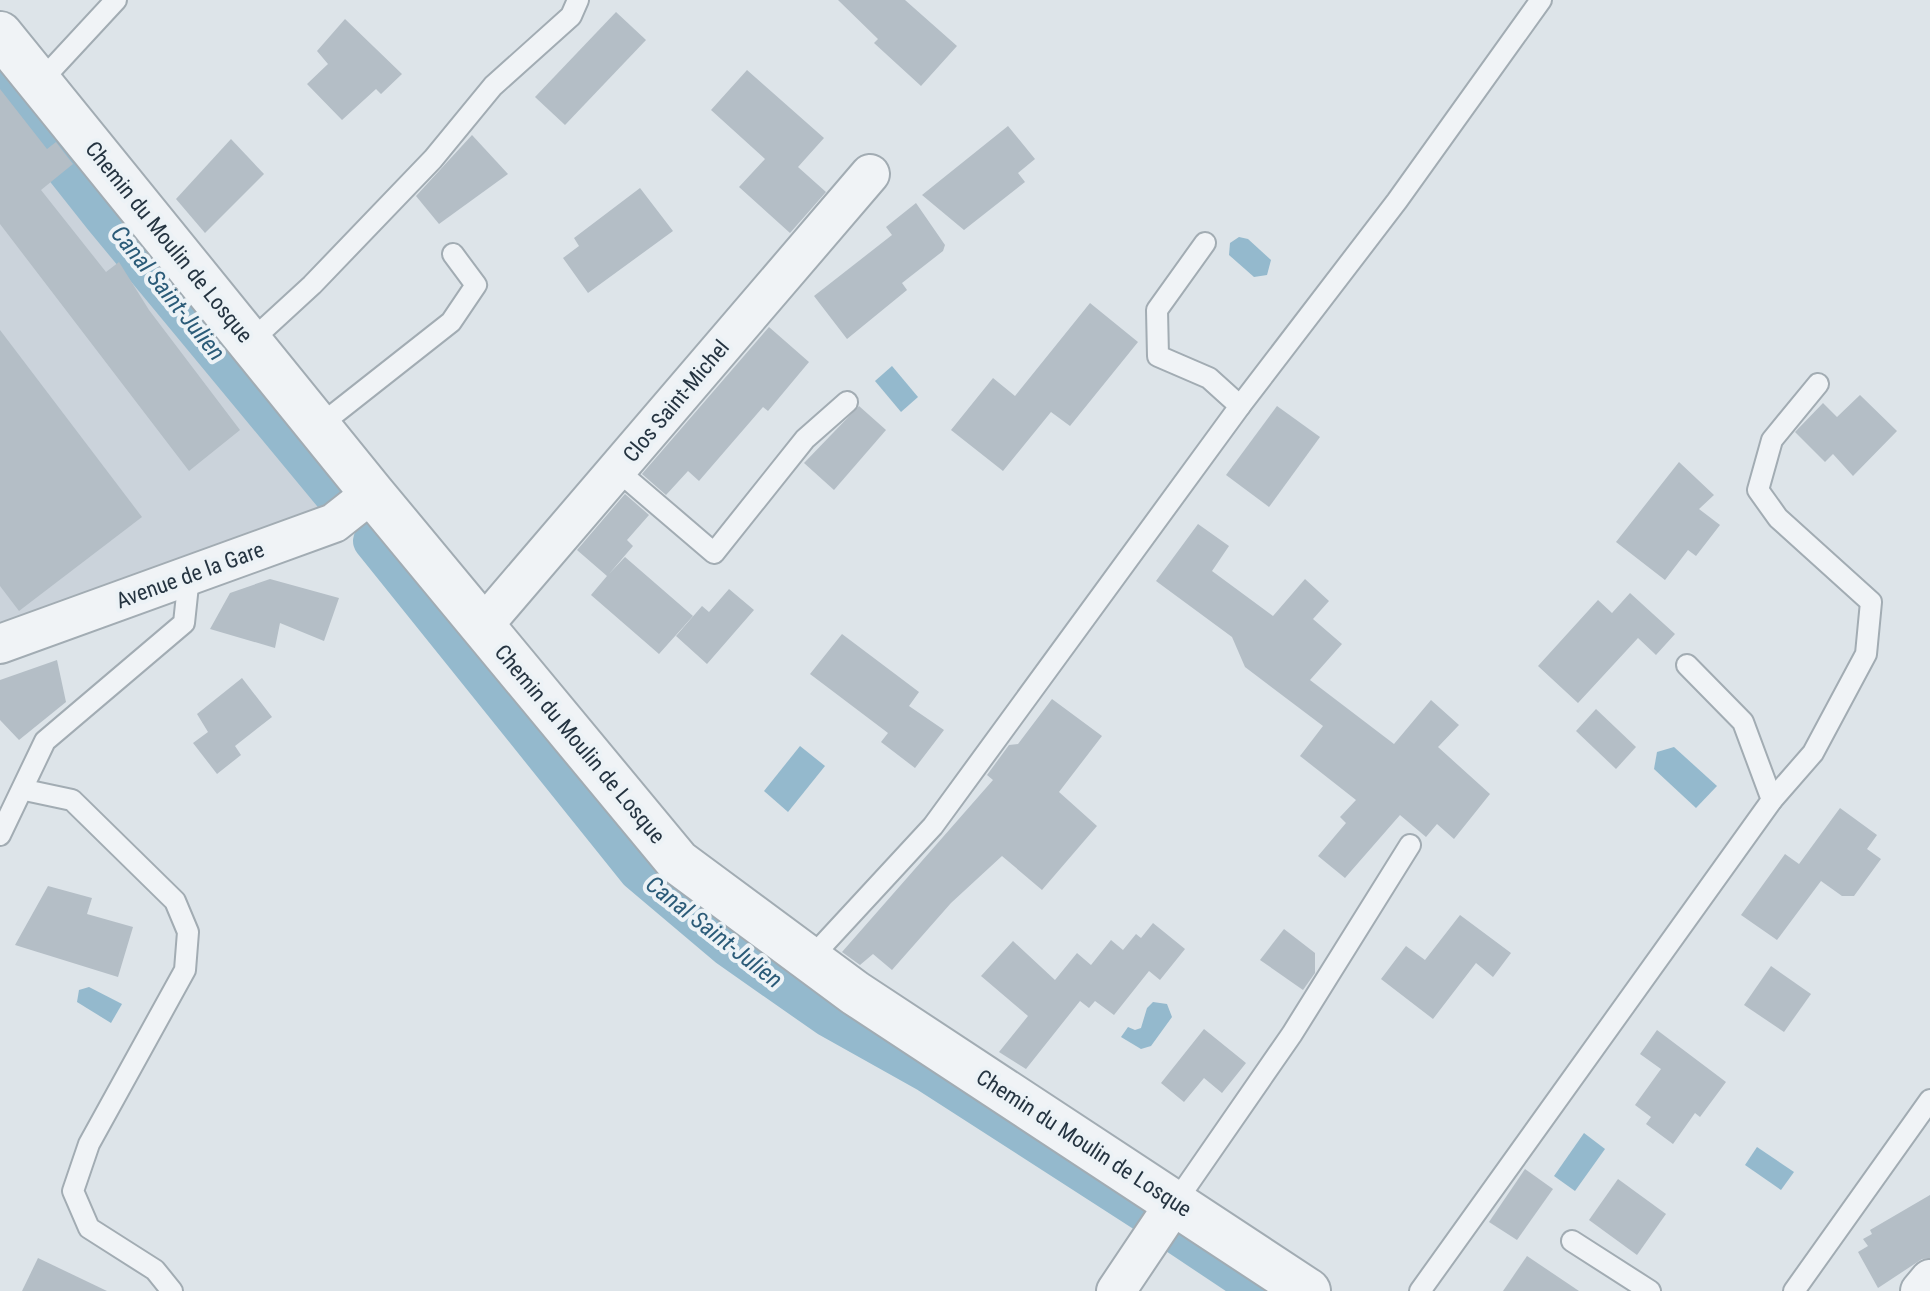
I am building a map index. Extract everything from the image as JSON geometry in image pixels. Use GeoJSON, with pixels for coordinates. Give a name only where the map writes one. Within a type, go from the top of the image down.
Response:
{"type":"FeatureCollection","features":[{"type":"Feature","properties":{"kind":"street","name":"Chemin du Moulin de Losque"},"geometry":{"type":"LineString","coordinates":[[0,34],[372,493],[678,862],[1164,1218],[1308,1291]]}},
{"type":"Feature","properties":{"kind":"street","name":"Clos Saint-Michel"},"geometry":{"type":"LineString","coordinates":[[482,627],[870,174]]}},
{"type":"Feature","properties":{"kind":"street","name":"Avenue de la Gare"},"geometry":{"type":"LineString","coordinates":[[0,644],[334,523],[372,493]]}},
{"type":"Feature","properties":{"kind":"street"},"geometry":{"type":"LineString","coordinates":[[1116,1291],[1164,1218]]}},
{"type":"Feature","properties":{"kind":"street"},"geometry":{"type":"LineString","coordinates":[[1920,1291],[1930,1279]]}},
{"type":"Feature","properties":{"kind":"lane"},"geometry":{"type":"LineString","coordinates":[[40,82],[116,0]]}},
{"type":"Feature","properties":{"kind":"lane"},"geometry":{"type":"LineString","coordinates":[[250,342],[312,285],[433,159],[493,86],[571,16],[578,0]]}},
{"type":"Feature","properties":{"kind":"lane"},"geometry":{"type":"LineString","coordinates":[[810,959],[933,826],[1240,406],[1397,201],[1541,0]]}},
{"type":"Feature","properties":{"kind":"lane"},"geometry":{"type":"LineString","coordinates":[[1205,243],[1157,310],[1158,356],[1209,378],[1240,406]]}},
{"type":"Feature","properties":{"kind":"lane"},"geometry":{"type":"LineString","coordinates":[[319,426],[451,322],[476,285],[453,254]]}},
{"type":"Feature","properties":{"kind":"lane"},"geometry":{"type":"LineString","coordinates":[[1420,1291],[1772,800],[1813,753],[1866,654],[1871,602],[1778,518],[1758,490],[1772,440],[1818,384]]}},
{"type":"Feature","properties":{"kind":"lane"},"geometry":{"type":"LineString","coordinates":[[617,470],[714,553],[805,439],[847,402]]}},
{"type":"Feature","properties":{"kind":"lane"},"geometry":{"type":"LineString","coordinates":[[0,835],[25,790],[45,741],[184,623],[189,576]]}},
{"type":"Feature","properties":{"kind":"lane"},"geometry":{"type":"LineString","coordinates":[[1687,665],[1743,722],[1772,800]]}},
{"type":"Feature","properties":{"kind":"lane"},"geometry":{"type":"LineString","coordinates":[[25,790],[72,800],[175,901],[188,932],[185,970],[89,1144],[73,1191],[89,1228],[155,1270],[172,1291]]}},
{"type":"Feature","properties":{"kind":"lane"},"geometry":{"type":"LineString","coordinates":[[1164,1218],[1292,1034],[1410,845]]}},
{"type":"Feature","properties":{"kind":"lane"},"geometry":{"type":"LineString","coordinates":[[1794,1291],[1930,1100]]}},
{"type":"Feature","properties":{"kind":"lane"},"geometry":{"type":"LineString","coordinates":[[1572,1241],[1650,1291]]}},
{"type":"Feature","properties":{"kind":"shaded area"},"geometry":{"type":"Polygon","coordinates":[[[0,109],[325,509],[0,630],[0,109]]]}},
{"type":"Feature","properties":{"kind":"water"},"geometry":{"type":"Polygon","coordinates":[[[1239,237],[1248,239],[1271,260],[1267,275],[1254,277],[1229,255],[1230,243],[1239,237]]]}},
{"type":"Feature","properties":{"kind":"water"},"geometry":{"type":"Polygon","coordinates":[[[892,366],[918,397],[901,412],[875,381],[892,366]]]}},
{"type":"Feature","properties":{"kind":"water"},"geometry":{"type":"Polygon","coordinates":[[[800,746],[825,766],[788,812],[764,791],[800,746]]]}},
{"type":"Feature","properties":{"kind":"water"},"geometry":{"type":"Polygon","coordinates":[[[1674,747],[1717,786],[1696,808],[1654,769],[1657,752],[1674,747]]]}},
{"type":"Feature","properties":{"kind":"water"},"geometry":{"type":"Polygon","coordinates":[[[89,987],[122,1004],[111,1023],[77,1002],[79,990],[89,987]]]}},
{"type":"Feature","properties":{"kind":"water"},"geometry":{"type":"Polygon","coordinates":[[[1153,1002],[1167,1004],[1172,1017],[1151,1046],[1141,1049],[1121,1037],[1128,1027],[1135,1030],[1141,1028],[1147,1008],[1153,1002]]]}},
{"type":"Feature","properties":{"kind":"water"},"geometry":{"type":"Polygon","coordinates":[[[1584,1133],[1605,1149],[1575,1191],[1554,1176],[1584,1133]]]}},
{"type":"Feature","properties":{"kind":"water"},"geometry":{"type":"Polygon","coordinates":[[[1757,1147],[1794,1172],[1781,1190],[1745,1165],[1757,1147]]]}},
{"type":"Feature","properties":{"kind":"building"},"geometry":{"type":"Polygon","coordinates":[[[838,0],[905,0],[957,46],[921,86],[874,43],[878,39],[838,0]]]}},
{"type":"Feature","properties":{"kind":"building"},"geometry":{"type":"Polygon","coordinates":[[[616,12],[646,40],[565,125],[535,97],[616,12]]]}},
{"type":"Feature","properties":{"kind":"building"},"geometry":{"type":"Polygon","coordinates":[[[345,19],[402,74],[381,94],[376,89],[342,120],[307,84],[328,64],[317,51],[345,19]]]}},
{"type":"Feature","properties":{"kind":"building"},"geometry":{"type":"Polygon","coordinates":[[[747,70],[824,138],[798,167],[826,192],[790,233],[739,187],[765,159],[711,110],[747,70]]]}},
{"type":"Feature","properties":{"kind":"building"},"geometry":{"type":"Polygon","coordinates":[[[0,89],[47,149],[56,142],[73,164],[41,190],[106,272],[119,262],[149,310],[240,430],[189,471],[0,224],[0,89]]]}},
{"type":"Feature","properties":{"kind":"building"},"geometry":{"type":"Polygon","coordinates":[[[1008,126],[1035,159],[1018,173],[1025,182],[964,230],[922,195],[1008,126]]]}},
{"type":"Feature","properties":{"kind":"building"},"geometry":{"type":"Polygon","coordinates":[[[472,135],[508,174],[439,224],[416,196],[472,135]]]}},
{"type":"Feature","properties":{"kind":"building"},"geometry":{"type":"Polygon","coordinates":[[[231,139],[264,174],[205,233],[176,199],[231,139]]]}},
{"type":"Feature","properties":{"kind":"building"},"geometry":{"type":"Polygon","coordinates":[[[640,188],[673,231],[588,293],[563,258],[579,246],[574,238],[640,188]]]}},
{"type":"Feature","properties":{"kind":"building"},"geometry":{"type":"Polygon","coordinates":[[[916,203],[945,245],[943,251],[902,283],[907,290],[847,339],[814,296],[892,235],[886,227],[916,203]]]}},
{"type":"Feature","properties":{"kind":"building"},"geometry":{"type":"Polygon","coordinates":[[[1090,303],[1138,342],[1070,426],[1051,412],[1003,471],[951,430],[993,378],[1015,396],[1090,303]]]}},
{"type":"Feature","properties":{"kind":"building"},"geometry":{"type":"Polygon","coordinates":[[[769,327],[809,362],[768,411],[763,407],[699,481],[688,471],[666,495],[642,474],[769,327]]]}},
{"type":"Feature","properties":{"kind":"building"},"geometry":{"type":"Polygon","coordinates":[[[0,330],[142,517],[19,611],[0,586],[0,330]]]}},
{"type":"Feature","properties":{"kind":"building"},"geometry":{"type":"Polygon","coordinates":[[[1860,395],[1897,431],[1853,476],[1833,454],[1825,462],[1795,432],[1823,403],[1837,417],[1860,395]]]}},
{"type":"Feature","properties":{"kind":"building"},"geometry":{"type":"Polygon","coordinates":[[[859,406],[886,430],[834,490],[804,463],[859,406]]]}},
{"type":"Feature","properties":{"kind":"building"},"geometry":{"type":"Polygon","coordinates":[[[1277,406],[1320,437],[1269,507],[1226,475],[1277,406]]]}},
{"type":"Feature","properties":{"kind":"building"},"geometry":{"type":"Polygon","coordinates":[[[1679,462],[1714,495],[1699,509],[1720,525],[1696,556],[1688,550],[1665,580],[1616,542],[1679,462]]]}},
{"type":"Feature","properties":{"kind":"building"},"geometry":{"type":"Polygon","coordinates":[[[625,494],[649,515],[627,540],[633,546],[609,574],[625,557],[693,616],[659,654],[591,595],[607,576],[577,550],[625,494]]]}},
{"type":"Feature","properties":{"kind":"building"},"geometry":{"type":"Polygon","coordinates":[[[1198,524],[1229,546],[1212,571],[1273,616],[1305,579],[1329,601],[1313,619],[1342,644],[1310,680],[1394,744],[1431,700],[1459,725],[1438,747],[1490,794],[1454,839],[1437,824],[1426,837],[1400,815],[1345,878],[1318,856],[1346,823],[1340,817],[1356,800],[1300,756],[1323,726],[1245,667],[1232,637],[1156,581],[1198,524]]]}},
{"type":"Feature","properties":{"kind":"building"},"geometry":{"type":"Polygon","coordinates":[[[270,579],[339,598],[324,641],[280,623],[275,648],[210,629],[230,593],[270,579]]]}},
{"type":"Feature","properties":{"kind":"building"},"geometry":{"type":"Polygon","coordinates":[[[729,589],[754,610],[707,664],[676,636],[702,606],[709,612],[729,589]]]}},
{"type":"Feature","properties":{"kind":"building"},"geometry":{"type":"Polygon","coordinates":[[[1630,593],[1675,634],[1656,655],[1638,638],[1578,703],[1538,666],[1598,600],[1612,613],[1630,593]]]}},
{"type":"Feature","properties":{"kind":"building"},"geometry":{"type":"Polygon","coordinates":[[[842,634],[919,692],[909,706],[944,730],[915,768],[881,742],[888,733],[810,674],[842,634]]]}},
{"type":"Feature","properties":{"kind":"building"},"geometry":{"type":"Polygon","coordinates":[[[57,660],[66,702],[19,740],[0,720],[0,680],[57,660]]]}},
{"type":"Feature","properties":{"kind":"building"},"geometry":{"type":"Polygon","coordinates":[[[242,678],[272,717],[235,746],[241,755],[217,774],[193,743],[208,732],[197,714],[242,678]]]}},
{"type":"Feature","properties":{"kind":"building"},"geometry":{"type":"Polygon","coordinates":[[[1052,699],[1102,736],[1059,792],[1097,826],[1042,890],[1002,856],[951,903],[892,970],[873,954],[860,965],[842,952],[993,780],[987,775],[1009,745],[1018,744],[1052,699]]]}},
{"type":"Feature","properties":{"kind":"building"},"geometry":{"type":"Polygon","coordinates":[[[1596,709],[1636,747],[1616,769],[1576,731],[1596,709]]]}},
{"type":"Feature","properties":{"kind":"building"},"geometry":{"type":"Polygon","coordinates":[[[1840,808],[1877,835],[1867,849],[1881,859],[1854,896],[1842,896],[1821,881],[1777,940],[1741,915],[1785,854],[1799,864],[1840,808]]]}},
{"type":"Feature","properties":{"kind":"building"},"geometry":{"type":"Polygon","coordinates":[[[48,886],[92,898],[87,914],[133,927],[118,977],[15,945],[48,886]]]}},
{"type":"Feature","properties":{"kind":"building"},"geometry":{"type":"Polygon","coordinates":[[[1460,915],[1511,953],[1493,977],[1476,963],[1433,1019],[1381,979],[1406,946],[1425,960],[1460,915]]]}},
{"type":"Feature","properties":{"kind":"building"},"geometry":{"type":"Polygon","coordinates":[[[1153,923],[1185,949],[1160,980],[1149,971],[1114,1015],[1095,1001],[1089,1008],[1080,1001],[1026,1069],[999,1052],[1028,1016],[981,976],[1013,941],[1055,980],[1077,953],[1091,965],[1111,940],[1123,950],[1136,934],[1141,938],[1153,923]]]}},
{"type":"Feature","properties":{"kind":"building"},"geometry":{"type":"Polygon","coordinates":[[[1284,929],[1315,953],[1315,973],[1303,990],[1260,960],[1284,929]]]}},
{"type":"Feature","properties":{"kind":"building"},"geometry":{"type":"Polygon","coordinates":[[[1771,966],[1811,994],[1784,1032],[1744,1005],[1771,966]]]}},
{"type":"Feature","properties":{"kind":"building"},"geometry":{"type":"Polygon","coordinates":[[[1204,1029],[1246,1063],[1222,1093],[1204,1078],[1184,1102],[1161,1083],[1204,1029]]]}},
{"type":"Feature","properties":{"kind":"building"},"geometry":{"type":"Polygon","coordinates":[[[1657,1030],[1726,1082],[1700,1117],[1695,1113],[1673,1144],[1646,1124],[1651,1117],[1635,1105],[1661,1069],[1640,1054],[1657,1030]]]}},
{"type":"Feature","properties":{"kind":"building"},"geometry":{"type":"Polygon","coordinates":[[[1525,1169],[1553,1189],[1517,1240],[1489,1222],[1525,1169]]]}},
{"type":"Feature","properties":{"kind":"building"},"geometry":{"type":"Polygon","coordinates":[[[1618,1179],[1666,1214],[1637,1255],[1589,1220],[1618,1179]]]}},
{"type":"Feature","properties":{"kind":"building"},"geometry":{"type":"Polygon","coordinates":[[[1930,1195],[1930,1258],[1922,1259],[1878,1288],[1858,1252],[1868,1246],[1863,1239],[1872,1234],[1870,1230],[1930,1195]]]}},
{"type":"Feature","properties":{"kind":"building"},"geometry":{"type":"Polygon","coordinates":[[[1527,1256],[1579,1291],[1503,1291],[1527,1256]]]}},
{"type":"Feature","properties":{"kind":"building"},"geometry":{"type":"Polygon","coordinates":[[[38,1258],[107,1291],[22,1291],[38,1258]]]}},
{"type":"Feature","properties":{"kind":"waterway","name":"Canal Saint-Julien"},"geometry":{"type":"LineString","coordinates":[[0,88],[103,218],[335,498]]}},
{"type":"Feature","properties":{"kind":"waterway","name":"Canal Saint-Julien"},"geometry":{"type":"LineString","coordinates":[[372,541],[638,872],[728,948],[828,1018],[928,1074],[1150,1217]]}},
{"type":"Feature","properties":{"kind":"waterway","name":"Canal Saint-Julien"},"geometry":{"type":"LineString","coordinates":[[1176,1235],[1260,1291]]}}]}
